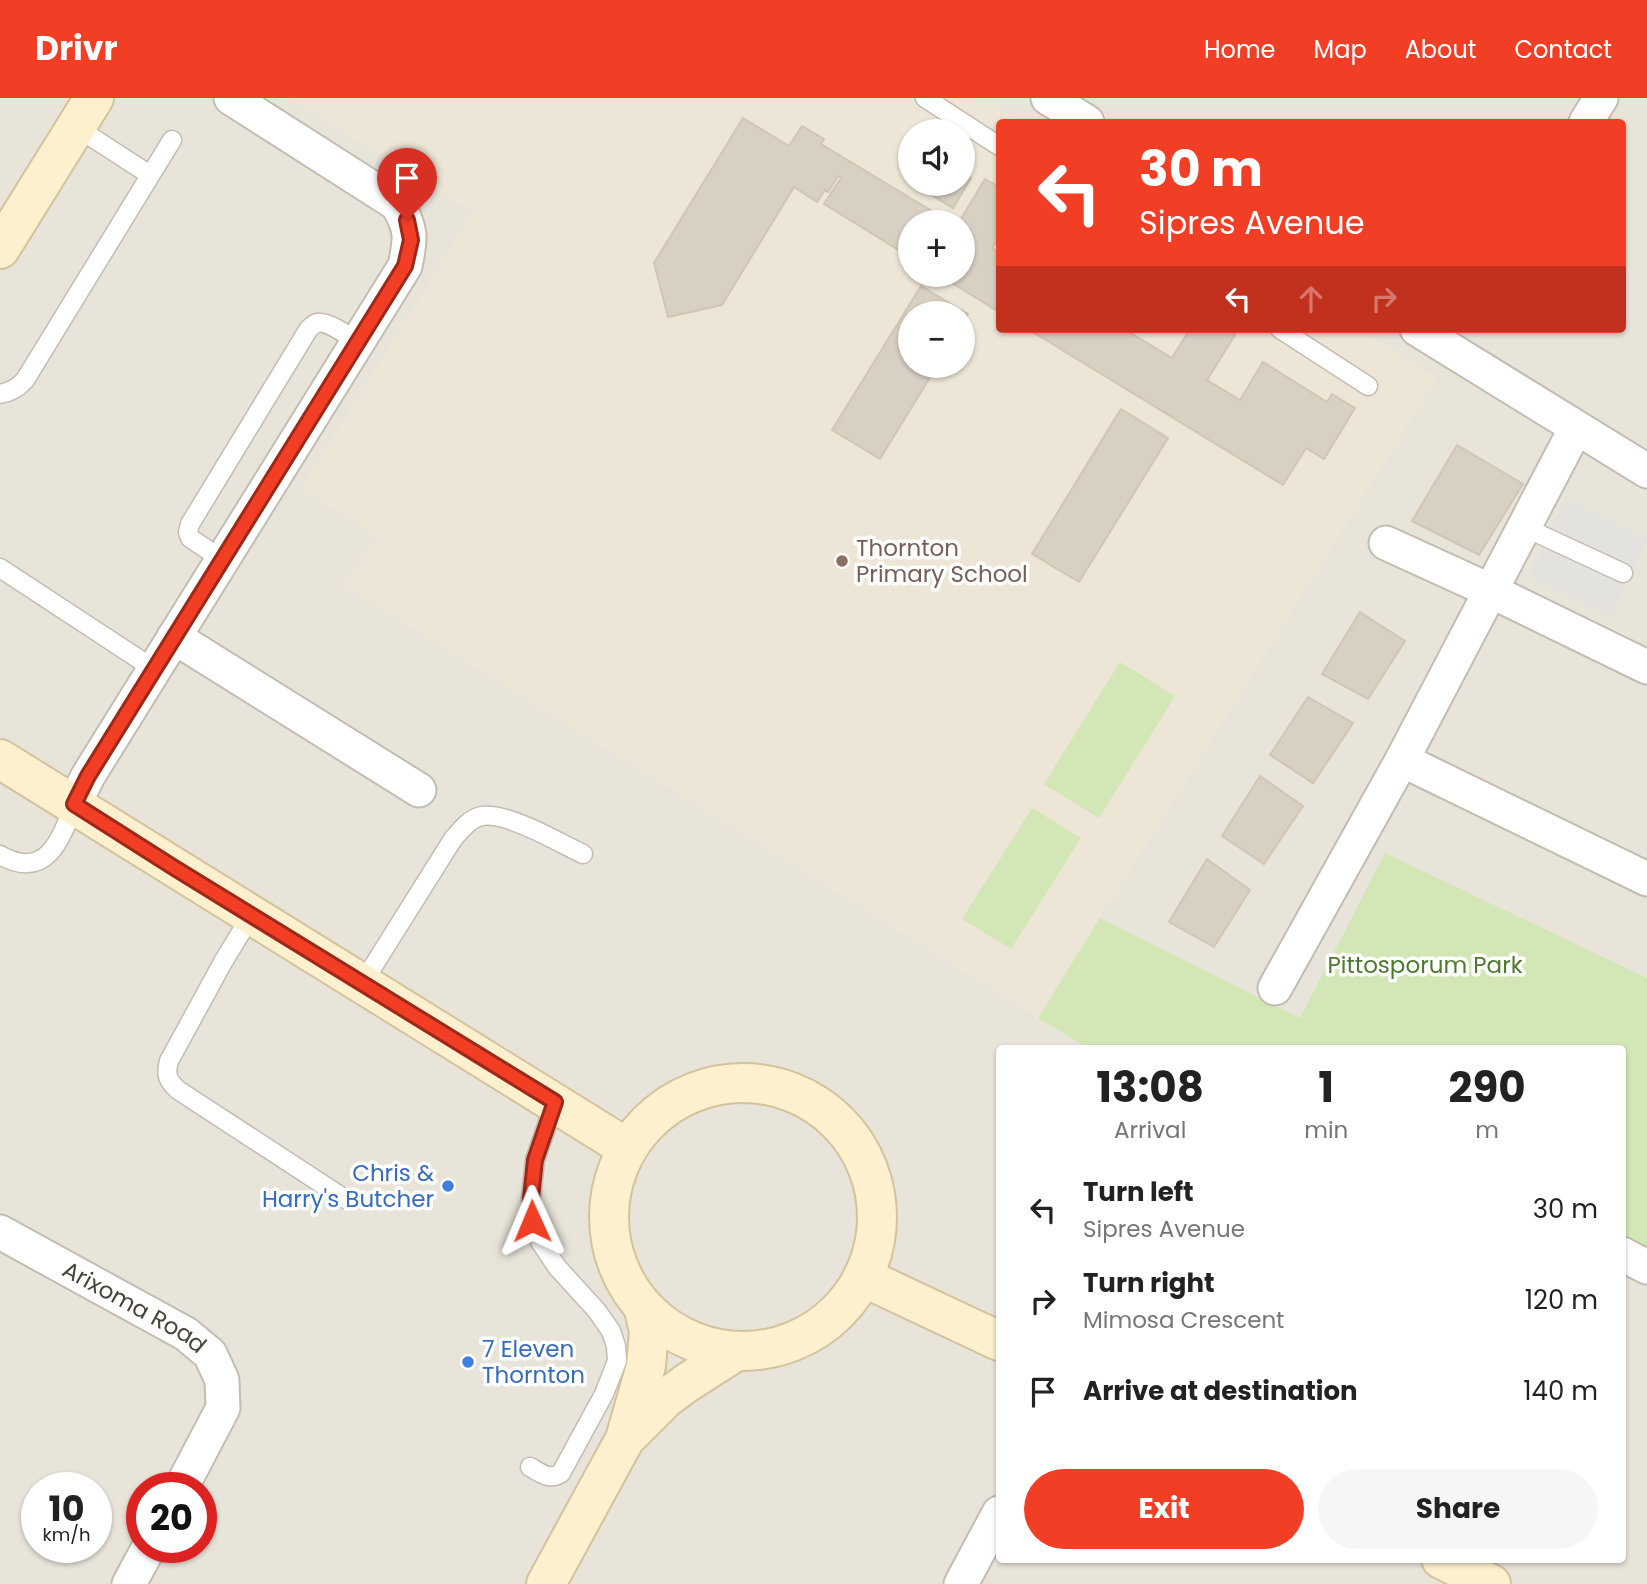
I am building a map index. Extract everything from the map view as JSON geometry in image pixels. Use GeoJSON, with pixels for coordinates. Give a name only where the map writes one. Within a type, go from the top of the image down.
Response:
{"type":"FeatureCollection","features":[{"type":"Feature","properties":{"kind":"street"},"geometry":{"type":"LineString","coordinates":[[74,804],[88,776],[405,266],[411,240],[407,220],[397,204],[232,98]]}},
{"type":"Feature","properties":{"kind":"street"},"geometry":{"type":"LineString","coordinates":[[1048,98],[1082,119]]}},
{"type":"Feature","properties":{"kind":"street"},"geometry":{"type":"LineString","coordinates":[[1588,119],[1601,98]]}},
{"type":"Feature","properties":{"kind":"street"},"geometry":{"type":"LineString","coordinates":[[0,249],[85,113]]}},
{"type":"Feature","properties":{"kind":"street"},"geometry":{"type":"LineString","coordinates":[[1433,333],[1452,338],[1576,428],[1647,471]]}},
{"type":"Feature","properties":{"kind":"street"},"geometry":{"type":"LineString","coordinates":[[1275,988],[1402,760],[1576,428]]}},
{"type":"Feature","properties":{"kind":"street"},"geometry":{"type":"LineString","coordinates":[[1386,543],[1647,667]]}},
{"type":"Feature","properties":{"kind":"street"},"geometry":{"type":"LineString","coordinates":[[174,637],[419,790]]}},
{"type":"Feature","properties":{"kind":"street"},"geometry":{"type":"LineString","coordinates":[[0,759],[627,1148]]}},
{"type":"Feature","properties":{"kind":"street"},"geometry":{"type":"LineString","coordinates":[[1402,760],[1647,879]]}},
{"type":"Feature","properties":{"kind":"street"},"geometry":{"type":"LineString","coordinates":[[749,1083],[795,1093],[816,1104],[851,1137],[864,1158],[874,1187],[876,1228],[873,1248],[863,1277],[837,1313],[810,1333],[779,1347],[735,1352],[685,1340],[644,1310],[630,1292],[612,1251],[608,1224],[610,1198],[616,1172],[627,1148],[659,1112],[701,1089],[749,1083]]}},
{"type":"Feature","properties":{"kind":"street","name":"Arixoma Road"},"geometry":{"type":"LineString","coordinates":[[0,1232],[186,1334],[210,1354],[222,1380],[223,1408],[189,1472]]}},
{"type":"Feature","properties":{"kind":"street"},"geometry":{"type":"LineString","coordinates":[[1626,1256],[1647,1267]]}},
{"type":"Feature","properties":{"kind":"street"},"geometry":{"type":"LineString","coordinates":[[863,1277],[996,1341]]}},
{"type":"Feature","properties":{"kind":"street"},"geometry":{"type":"LineString","coordinates":[[546,1584],[625,1438],[646,1366],[649,1331],[644,1310]]}},
{"type":"Feature","properties":{"kind":"street"},"geometry":{"type":"LineString","coordinates":[[625,1438],[666,1398],[735,1352]]}},
{"type":"Feature","properties":{"kind":"street"},"geometry":{"type":"LineString","coordinates":[[961,1584],[996,1519]]}},
{"type":"Feature","properties":{"kind":"street"},"geometry":{"type":"LineString","coordinates":[[129,1584],[140,1563]]}},
{"type":"Feature","properties":{"kind":"street"},"geometry":{"type":"LineString","coordinates":[[1449,1563],[1491,1584]]}},
{"type":"Feature","properties":{"kind":"lane"},"geometry":{"type":"LineString","coordinates":[[925,98],[996,144]]}},
{"type":"Feature","properties":{"kind":"lane"},"geometry":{"type":"LineString","coordinates":[[85,113],[149,175]]}},
{"type":"Feature","properties":{"kind":"lane"},"geometry":{"type":"LineString","coordinates":[[0,394],[13,390],[25,380],[172,140]]}},
{"type":"Feature","properties":{"kind":"lane"},"geometry":{"type":"LineString","coordinates":[[223,560],[190,538],[190,524],[308,330],[320,321],[358,342]]}},
{"type":"Feature","properties":{"kind":"lane"},"geometry":{"type":"LineString","coordinates":[[1286,333],[1368,386]]}},
{"type":"Feature","properties":{"kind":"lane"},"geometry":{"type":"LineString","coordinates":[[1524,527],[1623,573]]}},
{"type":"Feature","properties":{"kind":"lane"},"geometry":{"type":"LineString","coordinates":[[0,568],[154,669]]}},
{"type":"Feature","properties":{"kind":"lane"},"geometry":{"type":"LineString","coordinates":[[0,855],[8,860],[24,863],[42,860],[54,849],[64,833],[74,804]]}},
{"type":"Feature","properties":{"kind":"lane"},"geometry":{"type":"LineString","coordinates":[[362,984],[453,839],[465,825],[480,816],[498,816],[513,821],[583,854]]}},
{"type":"Feature","properties":{"kind":"lane"},"geometry":{"type":"LineString","coordinates":[[251,916],[169,1061],[166,1072],[169,1082],[345,1199]]}},
{"type":"Feature","properties":{"kind":"lane"},"geometry":{"type":"LineString","coordinates":[[530,1467],[548,1477],[561,1473],[604,1394],[617,1361],[617,1346],[611,1331],[597,1311],[556,1267],[541,1243],[532,1221],[531,1198],[535,1160],[555,1102]]}},
{"type":"Feature","properties":{"kind":"shaded area"},"geometry":{"type":"Polygon","coordinates":[[[0,98],[1647,98],[1647,1584],[0,1584],[0,98]]]}},
{"type":"Feature","properties":{"kind":"shaded area","name":"Thornton Primary School"},"geometry":{"type":"Polygon","coordinates":[[[288,98],[983,98],[1018,119],[996,119],[996,333],[1364,333],[1437,378],[1038,1018],[344,586],[377,536],[301,489],[473,212],[288,98]]]}},
{"type":"Feature","properties":{"kind":"shaded area"},"geometry":{"type":"Polygon","coordinates":[[[1566,499],[1647,539],[1610,616],[1528,577],[1566,499]]]}},
{"type":"Feature","properties":{"kind":"green space"},"geometry":{"type":"Polygon","coordinates":[[[1120,662],[1175,696],[1099,818],[1044,784],[1120,662]]]}},
{"type":"Feature","properties":{"kind":"green space"},"geometry":{"type":"Polygon","coordinates":[[[1032,808],[1081,838],[1011,949],[962,919],[1032,808]]]}},
{"type":"Feature","properties":{"kind":"green space","name":"Pittosporum Park"},"geometry":{"type":"Polygon","coordinates":[[[1385,853],[1647,978],[1647,1251],[1626,1241],[1626,1045],[1083,1045],[1038,1018],[1100,918],[1300,1018],[1385,853]]]}},
{"type":"Feature","properties":{"kind":"building"},"geometry":{"type":"Polygon","coordinates":[[[743,118],[789,146],[802,126],[824,139],[821,144],[898,191],[898,196],[907,196],[930,210],[898,210],[898,250],[824,204],[841,178],[838,176],[828,192],[825,190],[817,202],[794,187],[722,305],[668,317],[654,263],[743,118]]]}},
{"type":"Feature","properties":{"kind":"building"},"geometry":{"type":"Polygon","coordinates":[[[985,179],[996,185],[996,242],[992,248],[996,251],[996,310],[958,287],[975,287],[975,210],[966,210],[985,179]]]}},
{"type":"Feature","properties":{"kind":"building"},"geometry":{"type":"Polygon","coordinates":[[[934,196],[960,196],[953,208],[934,196]]]}},
{"type":"Feature","properties":{"kind":"building"},"geometry":{"type":"Polygon","coordinates":[[[923,287],[946,301],[912,301],[923,287]]]}},
{"type":"Feature","properties":{"kind":"building"},"geometry":{"type":"Polygon","coordinates":[[[898,323],[898,378],[930,378],[880,459],[832,430],[898,323]]]}},
{"type":"Feature","properties":{"kind":"building"},"geometry":{"type":"Polygon","coordinates":[[[1035,333],[1131,333],[1172,358],[1188,333],[1232,333],[1235,335],[1207,380],[1240,400],[1263,362],[1327,402],[1332,394],[1355,408],[1324,459],[1306,448],[1283,485],[1035,333]]]}},
{"type":"Feature","properties":{"kind":"building"},"geometry":{"type":"Polygon","coordinates":[[[1121,409],[1168,438],[1079,582],[1032,554],[1121,409]]]}},
{"type":"Feature","properties":{"kind":"building"},"geometry":{"type":"Polygon","coordinates":[[[1457,445],[1523,484],[1479,555],[1412,521],[1457,445]]]}},
{"type":"Feature","properties":{"kind":"building"},"geometry":{"type":"Polygon","coordinates":[[[1360,612],[1405,641],[1368,699],[1322,674],[1360,612]]]}},
{"type":"Feature","properties":{"kind":"building"},"geometry":{"type":"Polygon","coordinates":[[[1308,697],[1353,723],[1313,783],[1270,755],[1308,697]]]}},
{"type":"Feature","properties":{"kind":"building"},"geometry":{"type":"Polygon","coordinates":[[[1260,776],[1303,806],[1264,864],[1222,836],[1260,776]]]}},
{"type":"Feature","properties":{"kind":"building"},"geometry":{"type":"Polygon","coordinates":[[[1207,859],[1250,890],[1214,947],[1169,922],[1207,859]]]}},
{"type":"Feature","properties":{"kind":"place","name":"Thornton Primary School"},"geometry":{"type":"Point","coordinates":[842,561]}},
{"type":"Feature","properties":{"kind":"place","name":"Chris & Harry's Butcher"},"geometry":{"type":"Point","coordinates":[448,1186]}},
{"type":"Feature","properties":{"kind":"place","name":"7 Eleven Thornton"},"geometry":{"type":"Point","coordinates":[468,1362]}},
{"type":"Feature","properties":{"kind":"route"},"geometry":{"type":"LineString","coordinates":[[407,220],[411,240],[405,266],[88,776],[74,804],[555,1102],[540,1140],[532,1174],[532,1221]]}}]}
